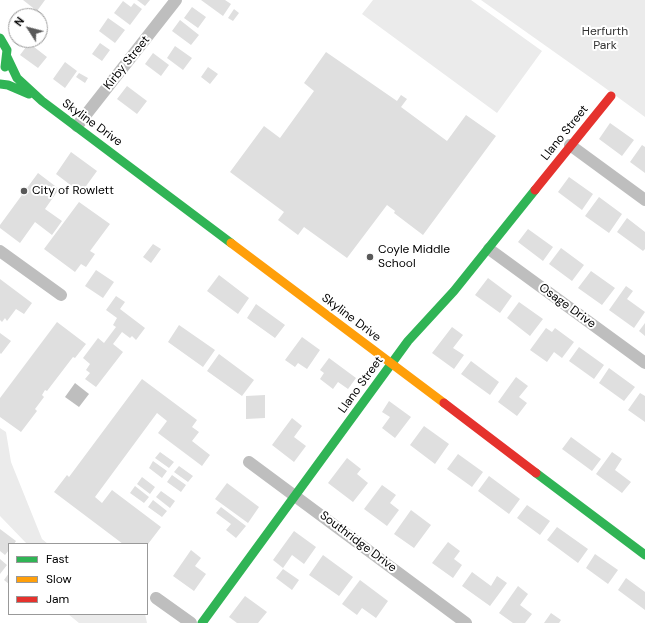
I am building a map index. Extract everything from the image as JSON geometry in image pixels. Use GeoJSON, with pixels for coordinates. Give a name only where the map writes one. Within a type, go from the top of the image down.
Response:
{"type":"FeatureCollection","features":[{"type":"Feature","properties":{"kind":"street","name":"Kirby Street"},"geometry":{"type":"LineString","coordinates":[[77,126],[176,0]]}},
{"type":"Feature","properties":{"kind":"street","name":"Skyline Drive"},"geometry":{"type":"LineString","coordinates":[[0,30],[1,39],[7,57],[17,78],[42,101]]}},
{"type":"Feature","properties":{"kind":"street"},"geometry":{"type":"LineString","coordinates":[[0,75],[6,65],[7,57]]}},
{"type":"Feature","properties":{"kind":"street","name":"Skyline Drive"},"geometry":{"type":"LineString","coordinates":[[0,84],[26,92],[42,101],[77,126],[645,555]]}},
{"type":"Feature","properties":{"kind":"street","name":"Llano Street"},"geometry":{"type":"LineString","coordinates":[[202,623],[408,341],[454,291],[570,145],[611,96]]}},
{"type":"Feature","properties":{"kind":"street"},"geometry":{"type":"LineString","coordinates":[[570,145],[645,200]]}},
{"type":"Feature","properties":{"kind":"street","name":"Osage Drive"},"geometry":{"type":"LineString","coordinates":[[489,248],[645,363]]}},
{"type":"Feature","properties":{"kind":"street"},"geometry":{"type":"LineString","coordinates":[[0,250],[62,296]]}},
{"type":"Feature","properties":{"kind":"street","name":"Southridge Drive"},"geometry":{"type":"LineString","coordinates":[[249,462],[466,623]]}},
{"type":"Feature","properties":{"kind":"street"},"geometry":{"type":"LineString","coordinates":[[156,598],[191,623]]}},
{"type":"Feature","properties":{"kind":"green space"},"geometry":{"type":"Polygon","coordinates":[[[373,0],[471,0],[542,51],[497,113],[362,14],[373,0]]]}},
{"type":"Feature","properties":{"kind":"green space","name":"Herfurth Park"},"geometry":{"type":"Polygon","coordinates":[[[481,0],[645,0],[645,117],[601,85],[481,0]]]}},
{"type":"Feature","properties":{"kind":"green space"},"geometry":{"type":"Polygon","coordinates":[[[0,428],[6,432],[11,462],[42,539],[47,543],[26,543],[0,516],[0,428]]]}},
{"type":"Feature","properties":{"kind":"green space"},"geometry":{"type":"Polygon","coordinates":[[[69,615],[145,615],[147,623],[79,623],[69,615]]]}},
{"type":"Feature","properties":{"kind":"shaded area"},"geometry":{"type":"Polygon","coordinates":[[[75,383],[89,394],[79,407],[65,397],[75,383]]]}},
{"type":"Feature","properties":{"kind":"building"},"geometry":{"type":"Polygon","coordinates":[[[23,0],[45,0],[39,8],[33,8],[23,0]]]}},
{"type":"Feature","properties":{"kind":"building"},"geometry":{"type":"Polygon","coordinates":[[[137,0],[150,0],[145,6],[137,0]]]}},
{"type":"Feature","properties":{"kind":"building"},"geometry":{"type":"Polygon","coordinates":[[[201,0],[225,0],[231,4],[223,16],[201,0]]]}},
{"type":"Feature","properties":{"kind":"building"},"geometry":{"type":"Polygon","coordinates":[[[123,1],[131,7],[134,3],[142,9],[130,25],[114,13],[123,1]]]}},
{"type":"Feature","properties":{"kind":"building"},"geometry":{"type":"Polygon","coordinates":[[[192,7],[206,17],[198,28],[184,18],[192,7]]]}},
{"type":"Feature","properties":{"kind":"building"},"geometry":{"type":"Polygon","coordinates":[[[234,9],[239,13],[233,21],[228,18],[234,9]]]}},
{"type":"Feature","properties":{"kind":"building"},"geometry":{"type":"Polygon","coordinates":[[[108,18],[125,30],[115,43],[99,31],[108,18]]]}},
{"type":"Feature","properties":{"kind":"building"},"geometry":{"type":"Polygon","coordinates":[[[180,20],[199,35],[191,45],[172,31],[180,20]]]}},
{"type":"Feature","properties":{"kind":"building"},"geometry":{"type":"Polygon","coordinates":[[[100,43],[110,50],[102,61],[92,54],[100,43]]]}},
{"type":"Feature","properties":{"kind":"building"},"geometry":{"type":"Polygon","coordinates":[[[175,46],[192,58],[183,70],[167,58],[175,46]]]}},
{"type":"Feature","properties":{"kind":"building"},"geometry":{"type":"Polygon","coordinates":[[[25,48],[35,48],[47,57],[38,68],[20,55],[25,48]]]}},
{"type":"Feature","properties":{"kind":"building","name":"Coyle Middle School"},"geometry":{"type":"Polygon","coordinates":[[[326,52],[397,101],[401,95],[407,99],[401,107],[447,141],[466,115],[496,136],[423,235],[394,213],[395,211],[387,205],[347,258],[304,227],[298,235],[278,220],[284,212],[230,172],[264,126],[280,138],[314,91],[304,83],[326,52]]]}},
{"type":"Feature","properties":{"kind":"building"},"geometry":{"type":"Polygon","coordinates":[[[153,53],[169,65],[161,76],[145,64],[153,53]]]}},
{"type":"Feature","properties":{"kind":"building"},"geometry":{"type":"Polygon","coordinates":[[[65,62],[77,71],[65,88],[53,79],[65,62]]]}},
{"type":"Feature","properties":{"kind":"building"},"geometry":{"type":"Polygon","coordinates":[[[208,67],[218,74],[210,84],[201,77],[208,67]]]}},
{"type":"Feature","properties":{"kind":"building"},"geometry":{"type":"Polygon","coordinates":[[[79,73],[88,78],[85,83],[76,77],[79,73]]]}},
{"type":"Feature","properties":{"kind":"building"},"geometry":{"type":"Polygon","coordinates":[[[127,86],[147,101],[137,114],[117,99],[127,86]]]}},
{"type":"Feature","properties":{"kind":"building"},"geometry":{"type":"Polygon","coordinates":[[[610,123],[634,140],[622,156],[599,139],[610,123]]]}},
{"type":"Feature","properties":{"kind":"building"},"geometry":{"type":"Polygon","coordinates":[[[642,145],[645,147],[645,173],[630,162],[642,145]]]}},
{"type":"Feature","properties":{"kind":"building"},"geometry":{"type":"Polygon","coordinates":[[[71,152],[97,171],[81,193],[56,174],[71,152]]]}},
{"type":"Feature","properties":{"kind":"building"},"geometry":{"type":"Polygon","coordinates":[[[38,173],[59,189],[45,209],[62,221],[52,235],[35,222],[20,243],[0,228],[0,225],[38,173]]]}},
{"type":"Feature","properties":{"kind":"building"},"geometry":{"type":"Polygon","coordinates":[[[569,177],[593,194],[582,210],[558,192],[569,177]]]}},
{"type":"Feature","properties":{"kind":"building"},"geometry":{"type":"Polygon","coordinates":[[[599,197],[622,214],[609,233],[585,216],[599,197]]]}},
{"type":"Feature","properties":{"kind":"building"},"geometry":{"type":"Polygon","coordinates":[[[79,202],[110,224],[90,251],[95,254],[86,267],[81,264],[75,272],[44,249],[79,202]]]}},
{"type":"Feature","properties":{"kind":"building"},"geometry":{"type":"Polygon","coordinates":[[[627,218],[645,232],[645,249],[643,251],[617,232],[627,218]]]}},
{"type":"Feature","properties":{"kind":"building"},"geometry":{"type":"Polygon","coordinates":[[[528,229],[553,247],[543,261],[518,242],[528,229]]]}},
{"type":"Feature","properties":{"kind":"building"},"geometry":{"type":"Polygon","coordinates":[[[153,244],[161,249],[151,263],[143,257],[153,244]]]}},
{"type":"Feature","properties":{"kind":"building"},"geometry":{"type":"Polygon","coordinates":[[[561,248],[584,265],[572,281],[549,264],[561,248]]]}},
{"type":"Feature","properties":{"kind":"building"},"geometry":{"type":"Polygon","coordinates":[[[96,270],[114,282],[103,298],[85,286],[96,270]]]}},
{"type":"Feature","properties":{"kind":"building"},"geometry":{"type":"Polygon","coordinates":[[[591,271],[615,288],[602,305],[578,288],[591,271]]]}},
{"type":"Feature","properties":{"kind":"building"},"geometry":{"type":"Polygon","coordinates":[[[219,275],[249,298],[238,314],[207,291],[219,275]]]}},
{"type":"Feature","properties":{"kind":"building"},"geometry":{"type":"Polygon","coordinates":[[[488,278],[512,296],[500,313],[475,295],[488,278]]]}},
{"type":"Feature","properties":{"kind":"building"},"geometry":{"type":"Polygon","coordinates":[[[0,279],[32,303],[24,314],[16,309],[7,321],[5,318],[2,322],[0,320],[0,279]]]}},
{"type":"Feature","properties":{"kind":"building"},"geometry":{"type":"Polygon","coordinates":[[[626,286],[633,291],[627,299],[645,312],[634,328],[609,310],[626,286]]]}},
{"type":"Feature","properties":{"kind":"building"},"geometry":{"type":"Polygon","coordinates":[[[116,296],[125,302],[120,309],[145,328],[136,340],[132,336],[130,338],[122,332],[113,344],[123,352],[96,387],[85,379],[90,373],[86,370],[90,364],[83,358],[98,338],[104,343],[116,327],[113,325],[117,318],[106,310],[116,296]]]}},
{"type":"Feature","properties":{"kind":"building"},"geometry":{"type":"Polygon","coordinates":[[[519,302],[543,319],[530,336],[507,318],[519,302]]]}},
{"type":"Feature","properties":{"kind":"building"},"geometry":{"type":"Polygon","coordinates":[[[256,304],[285,325],[275,338],[247,318],[256,304]]]}},
{"type":"Feature","properties":{"kind":"building"},"geometry":{"type":"Polygon","coordinates":[[[57,322],[86,344],[75,358],[73,357],[47,391],[45,390],[42,395],[44,397],[35,409],[37,411],[21,432],[0,417],[0,398],[57,322]]]}},
{"type":"Feature","properties":{"kind":"building"},"geometry":{"type":"Polygon","coordinates":[[[645,323],[645,336],[639,331],[645,323]]]}},
{"type":"Feature","properties":{"kind":"building"},"geometry":{"type":"Polygon","coordinates":[[[179,325],[215,350],[203,367],[168,342],[179,325]]]}},
{"type":"Feature","properties":{"kind":"building"},"geometry":{"type":"Polygon","coordinates":[[[452,327],[463,335],[453,348],[464,355],[454,369],[432,353],[452,327]]]}},
{"type":"Feature","properties":{"kind":"building"},"geometry":{"type":"Polygon","coordinates":[[[546,328],[552,332],[555,328],[574,342],[562,358],[554,352],[547,362],[530,350],[546,328]]]}},
{"type":"Feature","properties":{"kind":"building"},"geometry":{"type":"Polygon","coordinates":[[[0,333],[11,341],[1,354],[0,353],[0,333]]]}},
{"type":"Feature","properties":{"kind":"building"},"geometry":{"type":"Polygon","coordinates":[[[302,337],[320,350],[307,369],[298,363],[295,367],[285,360],[302,337]]]}},
{"type":"Feature","properties":{"kind":"building"},"geometry":{"type":"Polygon","coordinates":[[[579,347],[604,365],[594,379],[569,361],[579,347]]]}},
{"type":"Feature","properties":{"kind":"building"},"geometry":{"type":"Polygon","coordinates":[[[219,354],[254,380],[242,396],[207,371],[219,354]]]}},
{"type":"Feature","properties":{"kind":"building"},"geometry":{"type":"Polygon","coordinates":[[[329,358],[356,378],[348,389],[338,382],[333,389],[320,379],[324,373],[320,370],[329,358]]]}},
{"type":"Feature","properties":{"kind":"building"},"geometry":{"type":"Polygon","coordinates":[[[471,361],[499,382],[490,395],[461,374],[471,361]]]}},
{"type":"Feature","properties":{"kind":"building"},"geometry":{"type":"Polygon","coordinates":[[[609,368],[635,387],[624,401],[599,383],[609,368]]]}},
{"type":"Feature","properties":{"kind":"building"},"geometry":{"type":"Polygon","coordinates":[[[516,377],[528,386],[519,397],[527,403],[517,416],[498,402],[516,377]]]}},
{"type":"Feature","properties":{"kind":"building"},"geometry":{"type":"Polygon","coordinates":[[[142,379],[197,420],[192,427],[199,432],[192,441],[210,455],[202,466],[158,433],[167,421],[157,413],[95,497],[102,503],[112,490],[161,527],[148,544],[122,543],[54,492],[67,475],[69,477],[142,379]]]}},
{"type":"Feature","properties":{"kind":"building"},"geometry":{"type":"Polygon","coordinates":[[[640,393],[645,396],[645,422],[628,410],[640,393]]]}},
{"type":"Feature","properties":{"kind":"building"},"geometry":{"type":"Polygon","coordinates":[[[265,395],[265,418],[246,419],[246,396],[265,395]]]}},
{"type":"Feature","properties":{"kind":"building"},"geometry":{"type":"Polygon","coordinates":[[[389,401],[411,417],[395,438],[382,428],[390,417],[382,412],[389,401]]]}},
{"type":"Feature","properties":{"kind":"building"},"geometry":{"type":"Polygon","coordinates":[[[292,418],[302,426],[294,437],[306,446],[294,462],[272,445],[292,418]]]}},
{"type":"Feature","properties":{"kind":"building"},"geometry":{"type":"Polygon","coordinates":[[[424,426],[449,444],[435,464],[410,445],[424,426]]]}},
{"type":"Feature","properties":{"kind":"building"},"geometry":{"type":"Polygon","coordinates":[[[571,437],[601,459],[592,471],[562,449],[571,437]]]}},
{"type":"Feature","properties":{"kind":"building"},"geometry":{"type":"Polygon","coordinates":[[[160,452],[174,462],[169,468],[155,458],[160,452]]]}},
{"type":"Feature","properties":{"kind":"building"},"geometry":{"type":"Polygon","coordinates":[[[612,452],[622,459],[615,470],[631,482],[622,493],[596,474],[612,452]]]}},
{"type":"Feature","properties":{"kind":"building"},"geometry":{"type":"Polygon","coordinates":[[[458,454],[483,472],[472,487],[447,469],[458,454]]]}},
{"type":"Feature","properties":{"kind":"building"},"geometry":{"type":"Polygon","coordinates":[[[347,458],[361,469],[357,474],[368,483],[353,502],[328,483],[347,458]]]}},
{"type":"Feature","properties":{"kind":"building"},"geometry":{"type":"Polygon","coordinates":[[[153,461],[167,471],[162,478],[149,468],[153,461]]]}},
{"type":"Feature","properties":{"kind":"building"},"geometry":{"type":"Polygon","coordinates":[[[179,466],[193,476],[188,482],[174,472],[179,466]]]}},
{"type":"Feature","properties":{"kind":"building"},"geometry":{"type":"Polygon","coordinates":[[[172,475],[186,485],[181,492],[167,482],[172,475]]]}},
{"type":"Feature","properties":{"kind":"building"},"geometry":{"type":"Polygon","coordinates":[[[489,476],[520,499],[509,514],[478,491],[489,476]]]}},
{"type":"Feature","properties":{"kind":"building"},"geometry":{"type":"Polygon","coordinates":[[[142,477],[155,487],[150,494],[137,484],[142,477]]]}},
{"type":"Feature","properties":{"kind":"building"},"geometry":{"type":"Polygon","coordinates":[[[227,483],[259,507],[248,523],[215,499],[227,483]]]}},
{"type":"Feature","properties":{"kind":"building"},"geometry":{"type":"Polygon","coordinates":[[[382,485],[396,495],[390,503],[399,510],[387,526],[364,509],[382,485]]]}},
{"type":"Feature","properties":{"kind":"building"},"geometry":{"type":"Polygon","coordinates":[[[135,486],[149,497],[144,503],[130,493],[135,486]]]}},
{"type":"Feature","properties":{"kind":"building"},"geometry":{"type":"Polygon","coordinates":[[[161,491],[175,501],[170,508],[156,497],[161,491]]]}},
{"type":"Feature","properties":{"kind":"building"},"geometry":{"type":"Polygon","coordinates":[[[153,500],[167,511],[162,517],[148,507],[153,500]]]}},
{"type":"Feature","properties":{"kind":"building"},"geometry":{"type":"Polygon","coordinates":[[[527,505],[550,521],[540,535],[517,518],[527,505]]]}},
{"type":"Feature","properties":{"kind":"building"},"geometry":{"type":"Polygon","coordinates":[[[221,507],[246,526],[236,538],[226,530],[231,524],[216,513],[221,507]]]}},
{"type":"Feature","properties":{"kind":"building"},"geometry":{"type":"Polygon","coordinates":[[[411,510],[431,525],[414,548],[394,534],[411,510]]]}},
{"type":"Feature","properties":{"kind":"building"},"geometry":{"type":"Polygon","coordinates":[[[557,527],[588,549],[578,563],[547,540],[557,527]]]}},
{"type":"Feature","properties":{"kind":"building"},"geometry":{"type":"Polygon","coordinates":[[[0,529],[16,541],[15,543],[8,543],[8,551],[5,555],[0,551],[0,529]]]}},
{"type":"Feature","properties":{"kind":"building"},"geometry":{"type":"Polygon","coordinates":[[[294,531],[316,547],[304,564],[292,555],[283,568],[273,560],[294,531]]]}},
{"type":"Feature","properties":{"kind":"building"},"geometry":{"type":"Polygon","coordinates":[[[448,542],[460,551],[454,559],[462,565],[453,578],[432,563],[448,542]]]}},
{"type":"Feature","properties":{"kind":"building"},"geometry":{"type":"Polygon","coordinates":[[[191,550],[201,558],[195,566],[206,574],[194,591],[173,576],[191,550]]]}},
{"type":"Feature","properties":{"kind":"building"},"geometry":{"type":"Polygon","coordinates":[[[595,554],[618,570],[608,584],[586,568],[595,554]]]}},
{"type":"Feature","properties":{"kind":"building"},"geometry":{"type":"Polygon","coordinates":[[[323,555],[353,577],[339,596],[309,575],[323,555]]]}},
{"type":"Feature","properties":{"kind":"building"},"geometry":{"type":"Polygon","coordinates":[[[0,559],[7,565],[0,574],[0,559]]]}},
{"type":"Feature","properties":{"kind":"building"},"geometry":{"type":"Polygon","coordinates":[[[283,569],[299,580],[292,590],[276,578],[283,569]]]}},
{"type":"Feature","properties":{"kind":"building"},"geometry":{"type":"Polygon","coordinates":[[[472,572],[491,586],[497,576],[507,583],[490,606],[462,586],[472,572]]]}},
{"type":"Feature","properties":{"kind":"building"},"geometry":{"type":"Polygon","coordinates":[[[8,574],[8,583],[4,580],[8,574]]]}},
{"type":"Feature","properties":{"kind":"building"},"geometry":{"type":"Polygon","coordinates":[[[626,578],[645,592],[645,610],[618,590],[626,578]]]}},
{"type":"Feature","properties":{"kind":"building"},"geometry":{"type":"Polygon","coordinates":[[[360,580],[388,601],[376,618],[362,608],[357,615],[342,604],[360,580]]]}},
{"type":"Feature","properties":{"kind":"building"},"geometry":{"type":"Polygon","coordinates":[[[518,586],[528,594],[520,605],[532,614],[525,623],[513,623],[499,613],[518,586]]]}},
{"type":"Feature","properties":{"kind":"building"},"geometry":{"type":"Polygon","coordinates":[[[245,596],[267,612],[258,623],[237,623],[229,617],[245,596]]]}},
{"type":"Feature","properties":{"kind":"building"},"geometry":{"type":"Polygon","coordinates":[[[551,613],[561,620],[559,623],[544,623],[551,613]]]}},
{"type":"Feature","properties":{"kind":"traffic: fast"},"geometry":{"type":"LineString","coordinates":[[0,38],[7,50],[5,67]]}},
{"type":"Feature","properties":{"kind":"traffic: fast"},"geometry":{"type":"LineString","coordinates":[[7,57],[17,78],[42,101],[231,243]]}},
{"type":"Feature","properties":{"kind":"traffic: fast"},"geometry":{"type":"LineString","coordinates":[[0,84],[8,85],[29,94]]}},
{"type":"Feature","properties":{"kind":"traffic: fast"},"geometry":{"type":"LineString","coordinates":[[202,623],[408,341],[454,291],[535,190]]}},
{"type":"Feature","properties":{"kind":"traffic: fast"},"geometry":{"type":"LineString","coordinates":[[536,473],[645,555]]}},
{"type":"Feature","properties":{"kind":"traffic: slow"},"geometry":{"type":"LineString","coordinates":[[231,243],[444,403]]}},
{"type":"Feature","properties":{"kind":"traffic: jam"},"geometry":{"type":"LineString","coordinates":[[535,190],[611,96]]}},
{"type":"Feature","properties":{"kind":"traffic: jam"},"geometry":{"type":"LineString","coordinates":[[444,403],[536,473]]}},
{"type":"Feature","properties":{"kind":"place","name":"City of Rowlett"},"geometry":{"type":"Point","coordinates":[24,191]}},
{"type":"Feature","properties":{"kind":"place","name":"Coyle Middle School"},"geometry":{"type":"Point","coordinates":[370,257]}}]}
